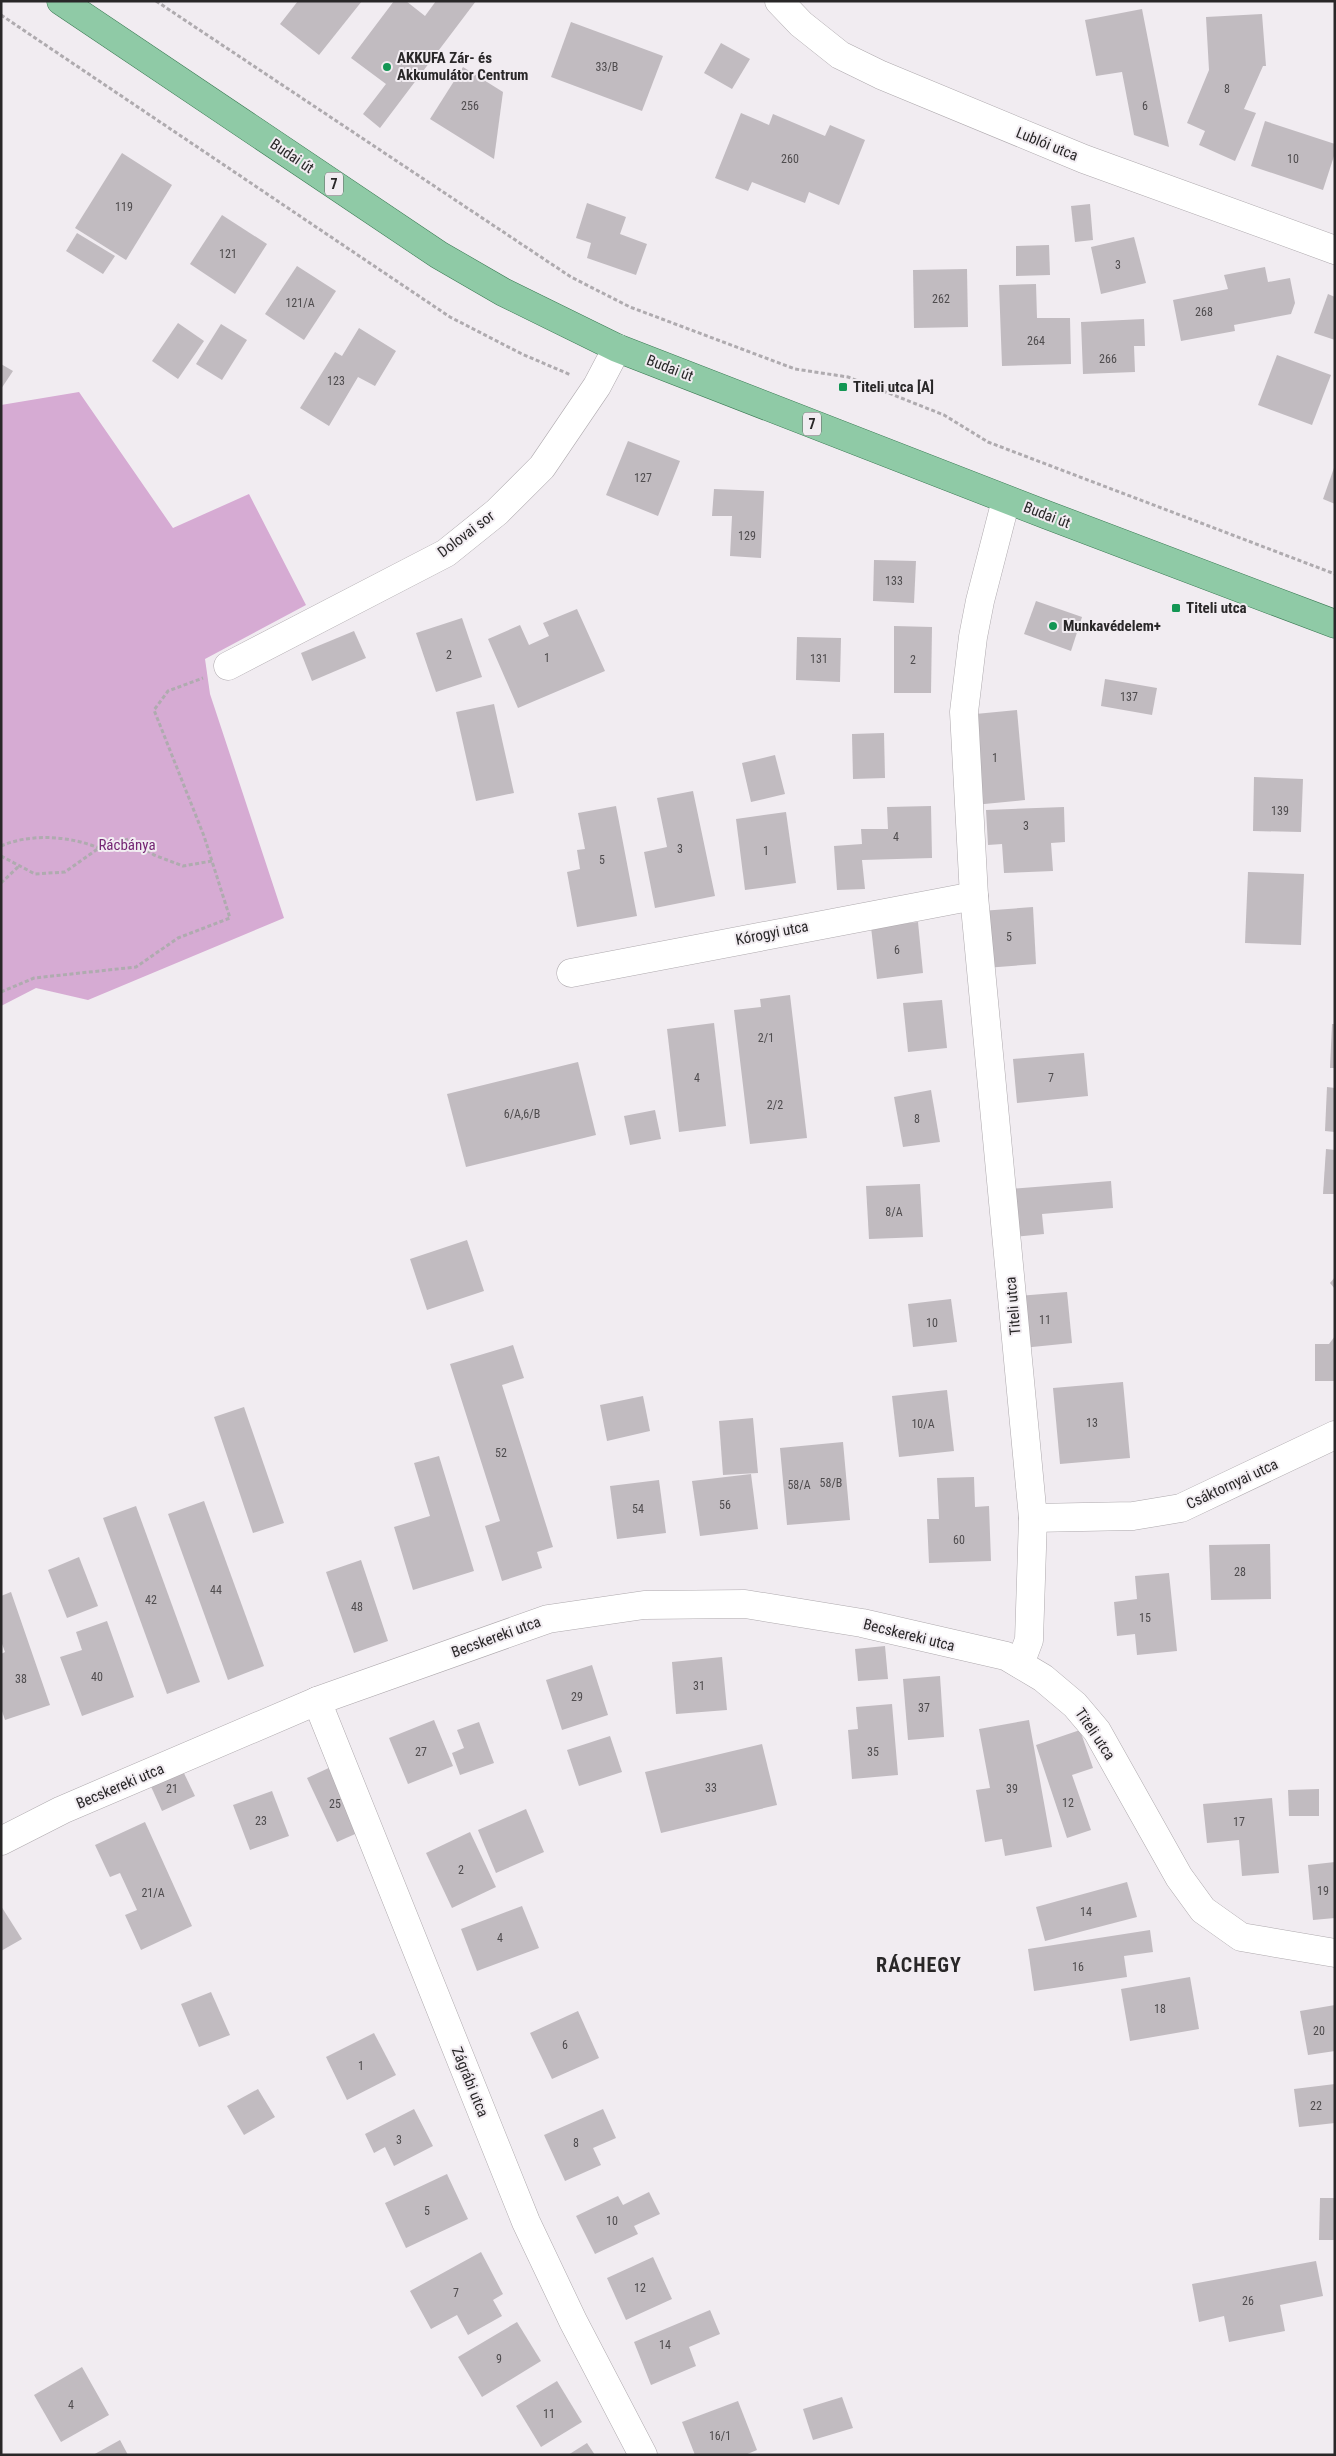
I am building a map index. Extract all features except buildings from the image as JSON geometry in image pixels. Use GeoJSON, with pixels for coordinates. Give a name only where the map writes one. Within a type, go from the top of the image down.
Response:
{"type":"FeatureCollection","features":[{"type":"Feature","properties":{"kind":"main road","name":"Budai út"},"geometry":{"type":"LineString","coordinates":[[61,1],[439,255],[503,292],[617,348],[1006,500],[1335,624]]}},
{"type":"Feature","properties":{"kind":"street","name":"Lublói utca"},"geometry":{"type":"LineString","coordinates":[[779,1],[801,24],[840,55],[881,75],[1084,160],[1335,250]]}},
{"type":"Feature","properties":{"kind":"street","name":"Dolovai sor"},"geometry":{"type":"LineString","coordinates":[[228,666],[446,553],[497,512],[542,467],[597,386],[617,348]]}},
{"type":"Feature","properties":{"kind":"street","name":"Titeli utca"},"geometry":{"type":"LineString","coordinates":[[1006,500],[980,601],[973,637],[964,712],[974,896],[1033,1518],[1028,1640],[1020,1664],[1043,1678],[1075,1705],[1097,1731],[1179,1877],[1203,1910],[1241,1937],[1335,1953]]}},
{"type":"Feature","properties":{"kind":"street","name":"Kórogyi utca"},"geometry":{"type":"LineString","coordinates":[[572,973],[974,896]]}},
{"type":"Feature","properties":{"kind":"street","name":"Csáktornyai utca"},"geometry":{"type":"LineString","coordinates":[[1033,1518],[1133,1516],[1181,1508],[1335,1435]]}},
{"type":"Feature","properties":{"kind":"street","name":"Becskereki utca"},"geometry":{"type":"LineString","coordinates":[[1,1841],[62,1810],[317,1701],[548,1619],[644,1605],[746,1604],[862,1623],[1006,1656],[1020,1664]]}},
{"type":"Feature","properties":{"kind":"street","name":"Zágrábi utca"},"geometry":{"type":"LineString","coordinates":[[317,1701],[526,2222],[573,2322],[643,2455]]}},
{"type":"Feature","properties":{"kind":"path"},"geometry":{"type":"LineString","coordinates":[[156,1],[509,238],[571,277],[630,307],[795,369],[848,377],[944,415],[988,442],[1335,574]]}},
{"type":"Feature","properties":{"kind":"path"},"geometry":{"type":"LineString","coordinates":[[1,15],[450,317],[522,354],[597,386]]}},
{"type":"Feature","properties":{"kind":"path"},"geometry":{"type":"LineString","coordinates":[[1,992],[34,978],[136,967],[178,938],[230,918],[204,836],[154,710],[168,691],[228,666]]}},
{"type":"Feature","properties":{"kind":"path"},"geometry":{"type":"LineString","coordinates":[[1,846],[16,839],[60,838],[81,840],[99,848]]}},
{"type":"Feature","properties":{"kind":"path"},"geometry":{"type":"LineString","coordinates":[[1,856],[35,874],[65,872],[99,848],[129,839],[154,855],[182,866],[212,861]]}},
{"type":"Feature","properties":{"kind":"path"},"geometry":{"type":"LineString","coordinates":[[1,884],[19,866]]}},
{"type":"Feature","properties":{"kind":"green space","name":"Rácbánya"},"geometry":{"type":"Polygon","coordinates":[[[79,392],[173,528],[249,494],[306,605],[205,659],[210,694],[284,918],[88,1000],[36,988],[1,1006],[1,405],[79,392]]]}},
{"type":"Feature","properties":{"kind":"place","name":"AKKUFA Zár- és Akkumulátor Centrum"},"geometry":{"type":"Point","coordinates":[387,67]}},
{"type":"Feature","properties":{"kind":"place","name":"Titeli utca [A]"},"geometry":{"type":"Point","coordinates":[843,387]}},
{"type":"Feature","properties":{"kind":"place","name":"Titeli utca"},"geometry":{"type":"Point","coordinates":[1176,608]}},
{"type":"Feature","properties":{"kind":"place","name":"Munkavédelem+"},"geometry":{"type":"Point","coordinates":[1053,626]}},
{"type":"Feature","properties":{"kind":"district","name":"RÁCHEGY"},"geometry":{"type":"Point","coordinates":[919,1965]}}]}
